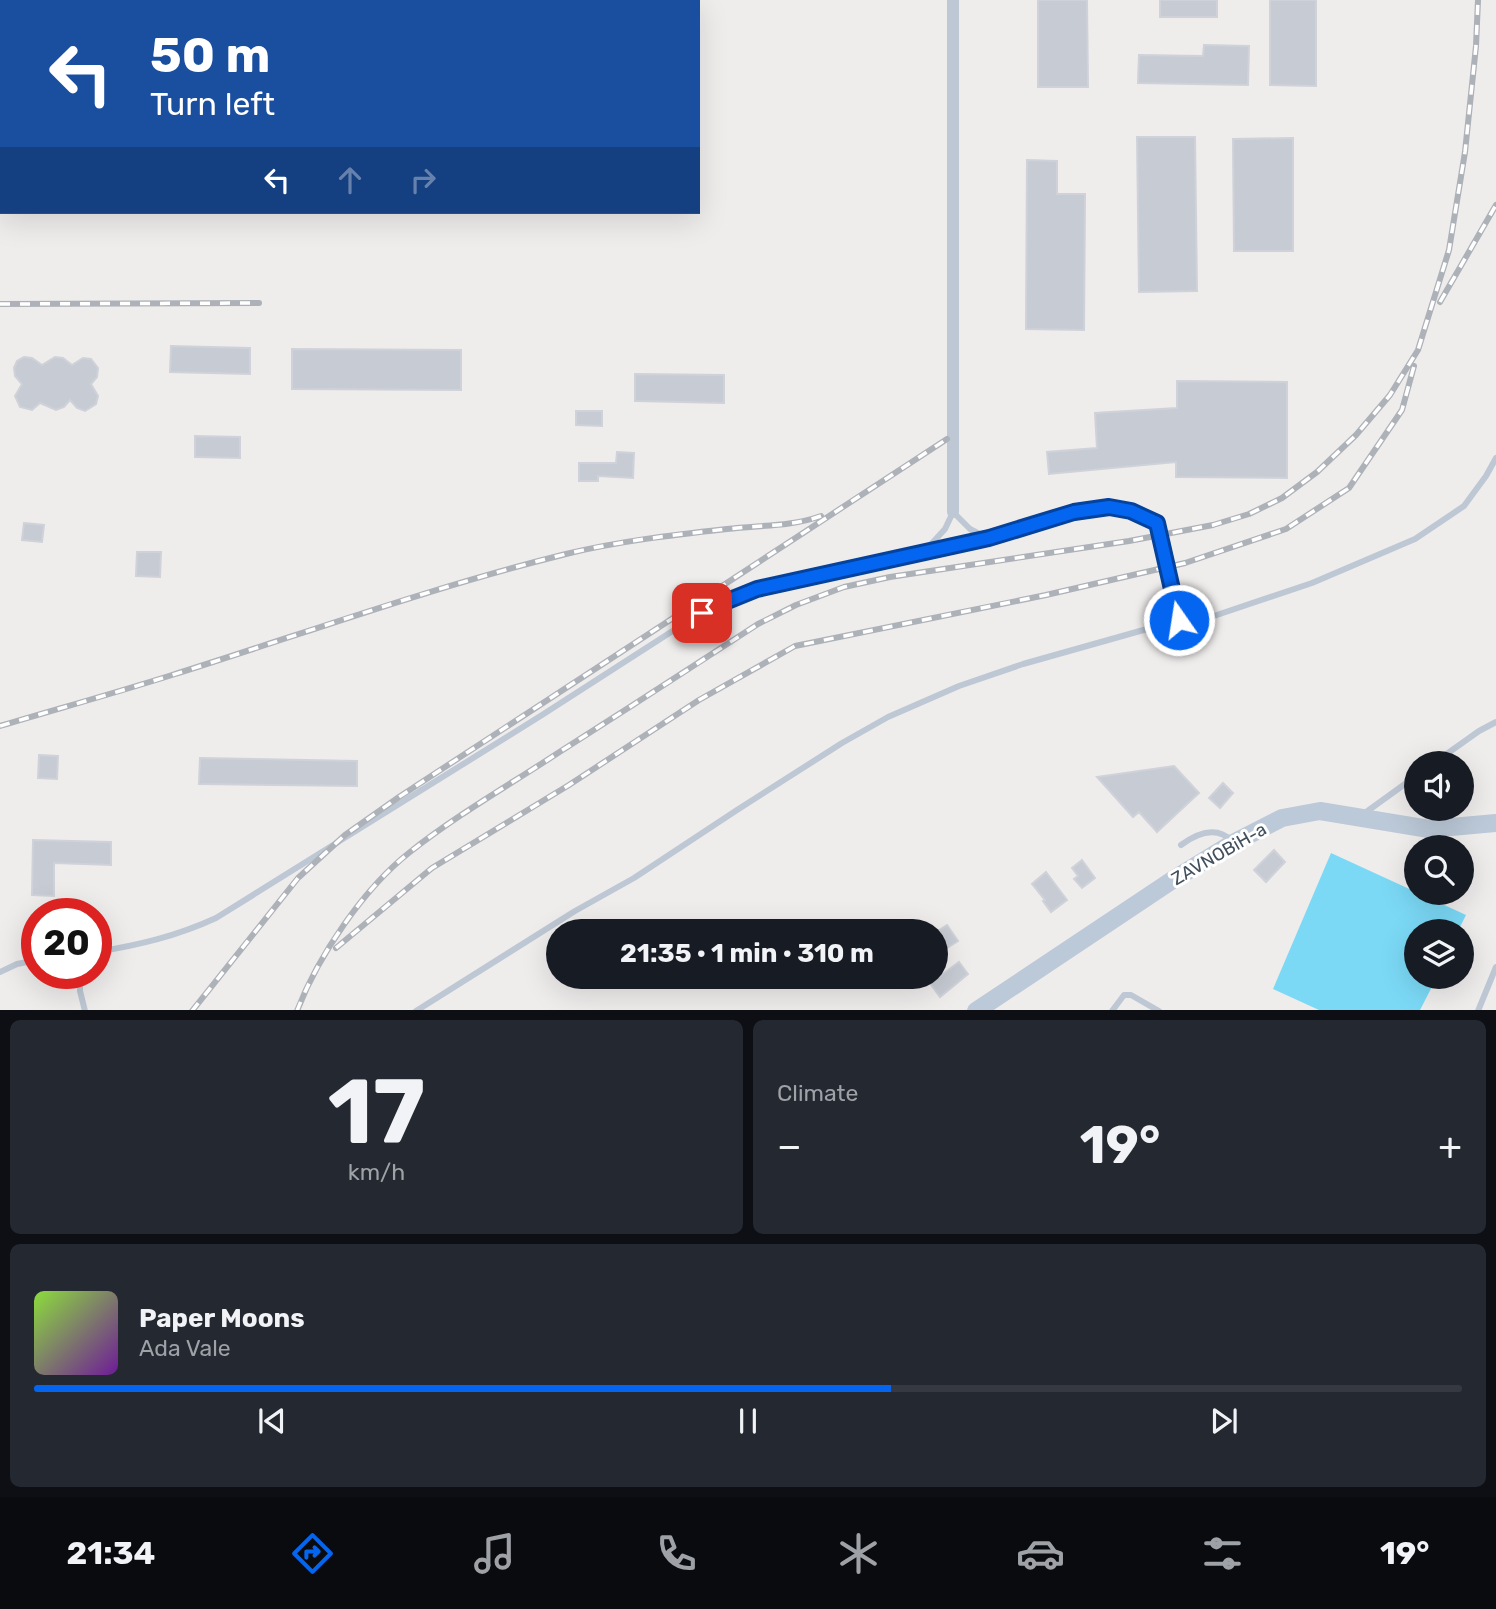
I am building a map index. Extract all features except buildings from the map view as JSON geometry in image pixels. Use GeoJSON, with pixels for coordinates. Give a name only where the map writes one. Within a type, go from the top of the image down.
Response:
{"type":"FeatureCollection","features":[{"type":"Feature","properties":{"kind":"main road","name":"ZAVNOBiH-a"},"geometry":{"type":"LineString","coordinates":[[976,1010],[1233,843],[1282,818],[1320,811],[1429,829],[1496,823]]}},
{"type":"Feature","properties":{"kind":"street"},"geometry":{"type":"LineString","coordinates":[[953,0],[953,512]]}},
{"type":"Feature","properties":{"kind":"lane"},"geometry":{"type":"LineString","coordinates":[[416,1010],[634,878],[761,795],[888,717],[959,686],[1023,664],[1179,620],[1199,621],[1312,583],[1415,539],[1464,506],[1496,458]]}},
{"type":"Feature","properties":{"kind":"lane"},"geometry":{"type":"LineString","coordinates":[[112,949],[185,932],[216,918],[508,737],[685,623],[720,604],[757,589],[989,538],[1074,512],[1109,507],[1138,513],[1157,523],[1179,620]]}},
{"type":"Feature","properties":{"kind":"lane"},"geometry":{"type":"LineString","coordinates":[[922,553],[945,529],[953,512],[970,529],[989,538]]}},
{"type":"Feature","properties":{"kind":"lane"},"geometry":{"type":"LineString","coordinates":[[1451,751],[1496,722]]}},
{"type":"Feature","properties":{"kind":"lane"},"geometry":{"type":"LineString","coordinates":[[1358,818],[1404,785]]}},
{"type":"Feature","properties":{"kind":"lane"},"geometry":{"type":"LineString","coordinates":[[1181,845],[1195,835],[1205,833],[1223,834],[1233,843]]}},
{"type":"Feature","properties":{"kind":"lane"},"geometry":{"type":"LineString","coordinates":[[0,972],[21,963]]}},
{"type":"Feature","properties":{"kind":"lane"},"geometry":{"type":"LineString","coordinates":[[1478,1010],[1496,967]]}},
{"type":"Feature","properties":{"kind":"lane"},"geometry":{"type":"LineString","coordinates":[[80,989],[85,1010]]}},
{"type":"Feature","properties":{"kind":"lane"},"geometry":{"type":"LineString","coordinates":[[1112,1010],[1124,995],[1131,995],[1159,1010]]}},
{"type":"Feature","properties":{"kind":"water"},"geometry":{"type":"Polygon","coordinates":[[[1331,853],[1404,887],[1404,905],[1444,905],[1466,915],[1464,919],[1404,919],[1404,989],[1431,989],[1420,1010],[1319,1010],[1273,989],[1331,853]]]}},
{"type":"Feature","properties":{"kind":"railway"},"geometry":{"type":"LineString","coordinates":[[297,1010],[317,968],[344,924],[376,884],[410,852],[466,812],[758,624],[796,605],[844,587],[890,577],[1129,541],[1213,525],[1249,514],[1282,498],[1317,472],[1356,435],[1390,395],[1418,350],[1449,250],[1465,152],[1478,0]]}},
{"type":"Feature","properties":{"kind":"railway"},"geometry":{"type":"LineString","coordinates":[[1440,302],[1496,205]]}},
{"type":"Feature","properties":{"kind":"railway"},"geometry":{"type":"LineString","coordinates":[[0,304],[259,303]]}},
{"type":"Feature","properties":{"kind":"railway"},"geometry":{"type":"LineString","coordinates":[[336,948],[432,868],[569,785],[699,700],[795,646],[1046,595],[1185,563],[1286,529],[1349,488],[1402,410],[1414,366]]}},
{"type":"Feature","properties":{"kind":"railway"},"geometry":{"type":"LineString","coordinates":[[193,1010],[298,878],[345,835],[947,439]]}},
{"type":"Feature","properties":{"kind":"railway"},"geometry":{"type":"LineString","coordinates":[[0,726],[172,675],[417,596],[566,554],[646,539],[786,524],[821,516]]}},
{"type":"Feature","properties":{"kind":"route"},"geometry":{"type":"LineString","coordinates":[[702,613],[757,589],[989,538],[1074,512],[1109,507],[1131,511],[1157,523],[1179,620]]}}]}
